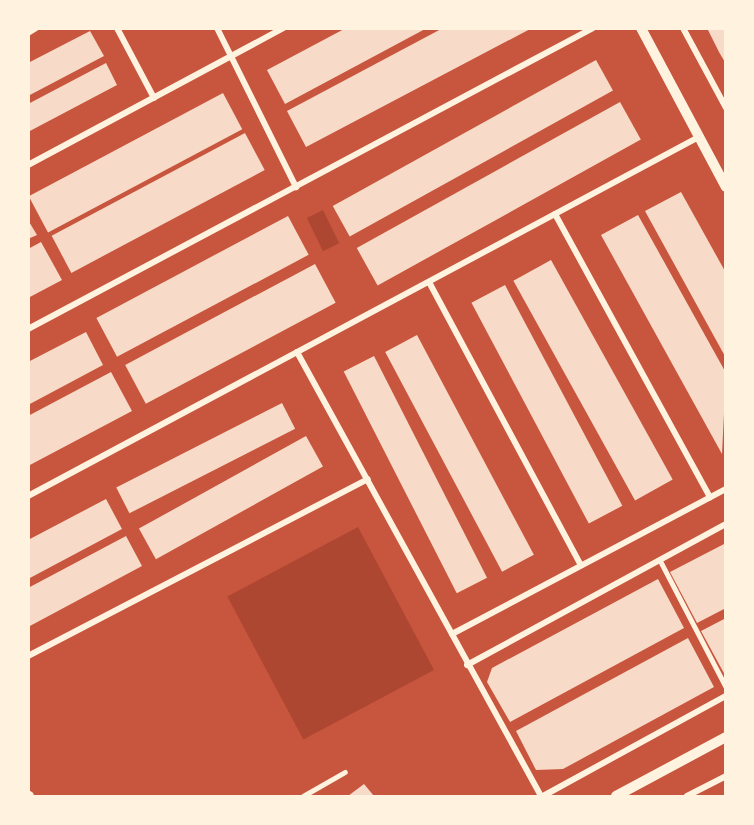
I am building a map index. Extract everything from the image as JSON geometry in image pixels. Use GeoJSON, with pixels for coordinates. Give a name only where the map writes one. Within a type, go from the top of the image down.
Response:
{"type":"FeatureCollection","features":[{"type":"Feature","properties":{"kind":"street"},"geometry":{"type":"LineString","coordinates":[[28,33],[36,28]]}},
{"type":"Feature","properties":{"kind":"street"},"geometry":{"type":"LineString","coordinates":[[117,28],[154,98]]}},
{"type":"Feature","properties":{"kind":"street"},"geometry":{"type":"LineString","coordinates":[[217,28],[296,187]]}},
{"type":"Feature","properties":{"kind":"street"},"geometry":{"type":"LineString","coordinates":[[28,165],[284,28]]}},
{"type":"Feature","properties":{"kind":"street"},"geometry":{"type":"LineString","coordinates":[[28,329],[593,28]]}},
{"type":"Feature","properties":{"kind":"street"},"geometry":{"type":"LineString","coordinates":[[641,28],[726,186]]}},
{"type":"Feature","properties":{"kind":"street"},"geometry":{"type":"LineString","coordinates":[[683,28],[726,108]]}},
{"type":"Feature","properties":{"kind":"street"},"geometry":{"type":"LineString","coordinates":[[28,496],[699,137]]}},
{"type":"Feature","properties":{"kind":"street"},"geometry":{"type":"LineString","coordinates":[[555,214],[710,497]]}},
{"type":"Feature","properties":{"kind":"street"},"geometry":{"type":"LineString","coordinates":[[429,282],[581,565]]}},
{"type":"Feature","properties":{"kind":"street"},"geometry":{"type":"LineString","coordinates":[[297,352],[467,665],[542,796],[726,696]]}},
{"type":"Feature","properties":{"kind":"street"},"geometry":{"type":"LineString","coordinates":[[28,656],[368,479]]}},
{"type":"Feature","properties":{"kind":"street"},"geometry":{"type":"LineString","coordinates":[[452,634],[726,489]]}},
{"type":"Feature","properties":{"kind":"street"},"geometry":{"type":"LineString","coordinates":[[467,665],[726,524]]}},
{"type":"Feature","properties":{"kind":"street"},"geometry":{"type":"LineString","coordinates":[[616,796],[726,737]]}},
{"type":"Feature","properties":{"kind":"street"},"geometry":{"type":"LineString","coordinates":[[687,796],[726,776]]}},
{"type":"Feature","properties":{"kind":"lane"},"geometry":{"type":"LineString","coordinates":[[660,560],[726,687]]}},
{"type":"Feature","properties":{"kind":"lane"},"geometry":{"type":"LineString","coordinates":[[303,796],[345,772]]}},
{"type":"Feature","properties":{"kind":"shaded area"},"geometry":{"type":"Polygon","coordinates":[[[323,210],[339,243],[323,251],[307,218],[323,210]]]}},
{"type":"Feature","properties":{"kind":"shaded area"},"geometry":{"type":"Polygon","coordinates":[[[358,527],[434,670],[303,740],[227,596],[358,527]]]}},
{"type":"Feature","properties":{"kind":"building"},"geometry":{"type":"Polygon","coordinates":[[[346,28],[427,28],[285,104],[267,70],[346,28]]]}},
{"type":"Feature","properties":{"kind":"building"},"geometry":{"type":"Polygon","coordinates":[[[443,28],[532,28],[306,147],[287,111],[443,28]]]}},
{"type":"Feature","properties":{"kind":"building"},"geometry":{"type":"Polygon","coordinates":[[[707,28],[726,28],[726,64],[719,52],[707,28]]]}},
{"type":"Feature","properties":{"kind":"building"},"geometry":{"type":"Polygon","coordinates":[[[90,31],[104,56],[28,96],[28,63],[90,31]]]}},
{"type":"Feature","properties":{"kind":"building"},"geometry":{"type":"Polygon","coordinates":[[[596,60],[613,91],[350,237],[333,206],[596,60]]]}},
{"type":"Feature","properties":{"kind":"building"},"geometry":{"type":"Polygon","coordinates":[[[106,63],[117,85],[28,132],[28,104],[106,63]]]}},
{"type":"Feature","properties":{"kind":"building"},"geometry":{"type":"Polygon","coordinates":[[[223,93],[242,129],[48,232],[29,196],[223,93]]]}},
{"type":"Feature","properties":{"kind":"building"},"geometry":{"type":"Polygon","coordinates":[[[620,102],[641,140],[378,286],[357,248],[620,102]]]}},
{"type":"Feature","properties":{"kind":"building"},"geometry":{"type":"Polygon","coordinates":[[[245,133],[265,170],[71,273],[52,236],[245,133]]]}},
{"type":"Feature","properties":{"kind":"building"},"geometry":{"type":"Polygon","coordinates":[[[681,192],[726,273],[726,358],[645,211],[681,192]]]}},
{"type":"Feature","properties":{"kind":"building"},"geometry":{"type":"Polygon","coordinates":[[[638,215],[726,373],[722,454],[601,235],[638,215]]]}},
{"type":"Feature","properties":{"kind":"building"},"geometry":{"type":"Polygon","coordinates":[[[288,216],[309,255],[117,357],[96,318],[288,216]]]}},
{"type":"Feature","properties":{"kind":"building"},"geometry":{"type":"Polygon","coordinates":[[[28,220],[37,235],[28,239],[28,220]]]}},
{"type":"Feature","properties":{"kind":"building"},"geometry":{"type":"Polygon","coordinates":[[[41,242],[62,280],[28,298],[28,249],[41,242]]]}},
{"type":"Feature","properties":{"kind":"building"},"geometry":{"type":"Polygon","coordinates":[[[551,260],[673,480],[635,500],[513,281],[551,260]]]}},
{"type":"Feature","properties":{"kind":"building"},"geometry":{"type":"Polygon","coordinates":[[[315,264],[336,303],[146,404],[125,365],[315,264]]]}},
{"type":"Feature","properties":{"kind":"building"},"geometry":{"type":"Polygon","coordinates":[[[505,285],[622,506],[589,524],[471,303],[505,285]]]}},
{"type":"Feature","properties":{"kind":"building"},"geometry":{"type":"Polygon","coordinates":[[[86,332],[103,365],[28,405],[28,362],[86,332]]]}},
{"type":"Feature","properties":{"kind":"building"},"geometry":{"type":"Polygon","coordinates":[[[417,335],[534,555],[502,572],[385,352],[417,335]]]}},
{"type":"Feature","properties":{"kind":"building"},"geometry":{"type":"Polygon","coordinates":[[[374,356],[487,578],[457,593],[344,371],[374,356]]]}},
{"type":"Feature","properties":{"kind":"building"},"geometry":{"type":"Polygon","coordinates":[[[111,372],[132,411],[28,466],[28,416],[111,372]]]}},
{"type":"Feature","properties":{"kind":"building"},"geometry":{"type":"Polygon","coordinates":[[[282,403],[295,429],[129,513],[116,487],[282,403]]]}},
{"type":"Feature","properties":{"kind":"building"},"geometry":{"type":"Polygon","coordinates":[[[306,436],[323,467],[156,559],[139,529],[306,436]]]}},
{"type":"Feature","properties":{"kind":"building"},"geometry":{"type":"Polygon","coordinates":[[[106,499],[122,529],[28,579],[28,540],[106,499]]]}},
{"type":"Feature","properties":{"kind":"building"},"geometry":{"type":"Polygon","coordinates":[[[126,536],[142,566],[28,627],[28,588],[126,536]]]}},
{"type":"Feature","properties":{"kind":"building"},"geometry":{"type":"Polygon","coordinates":[[[726,543],[726,608],[697,623],[670,572],[726,543]]]}},
{"type":"Feature","properties":{"kind":"building"},"geometry":{"type":"Polygon","coordinates":[[[658,579],[684,628],[510,722],[487,682],[492,668],[658,579]]]}},
{"type":"Feature","properties":{"kind":"building"},"geometry":{"type":"Polygon","coordinates":[[[726,618],[726,677],[701,631],[726,618]]]}},
{"type":"Feature","properties":{"kind":"building"},"geometry":{"type":"Polygon","coordinates":[[[688,638],[714,687],[563,769],[536,770],[516,731],[688,638]]]}},
{"type":"Feature","properties":{"kind":"building"},"geometry":{"type":"Polygon","coordinates":[[[364,784],[374,796],[348,796],[364,784]]]}}]}
